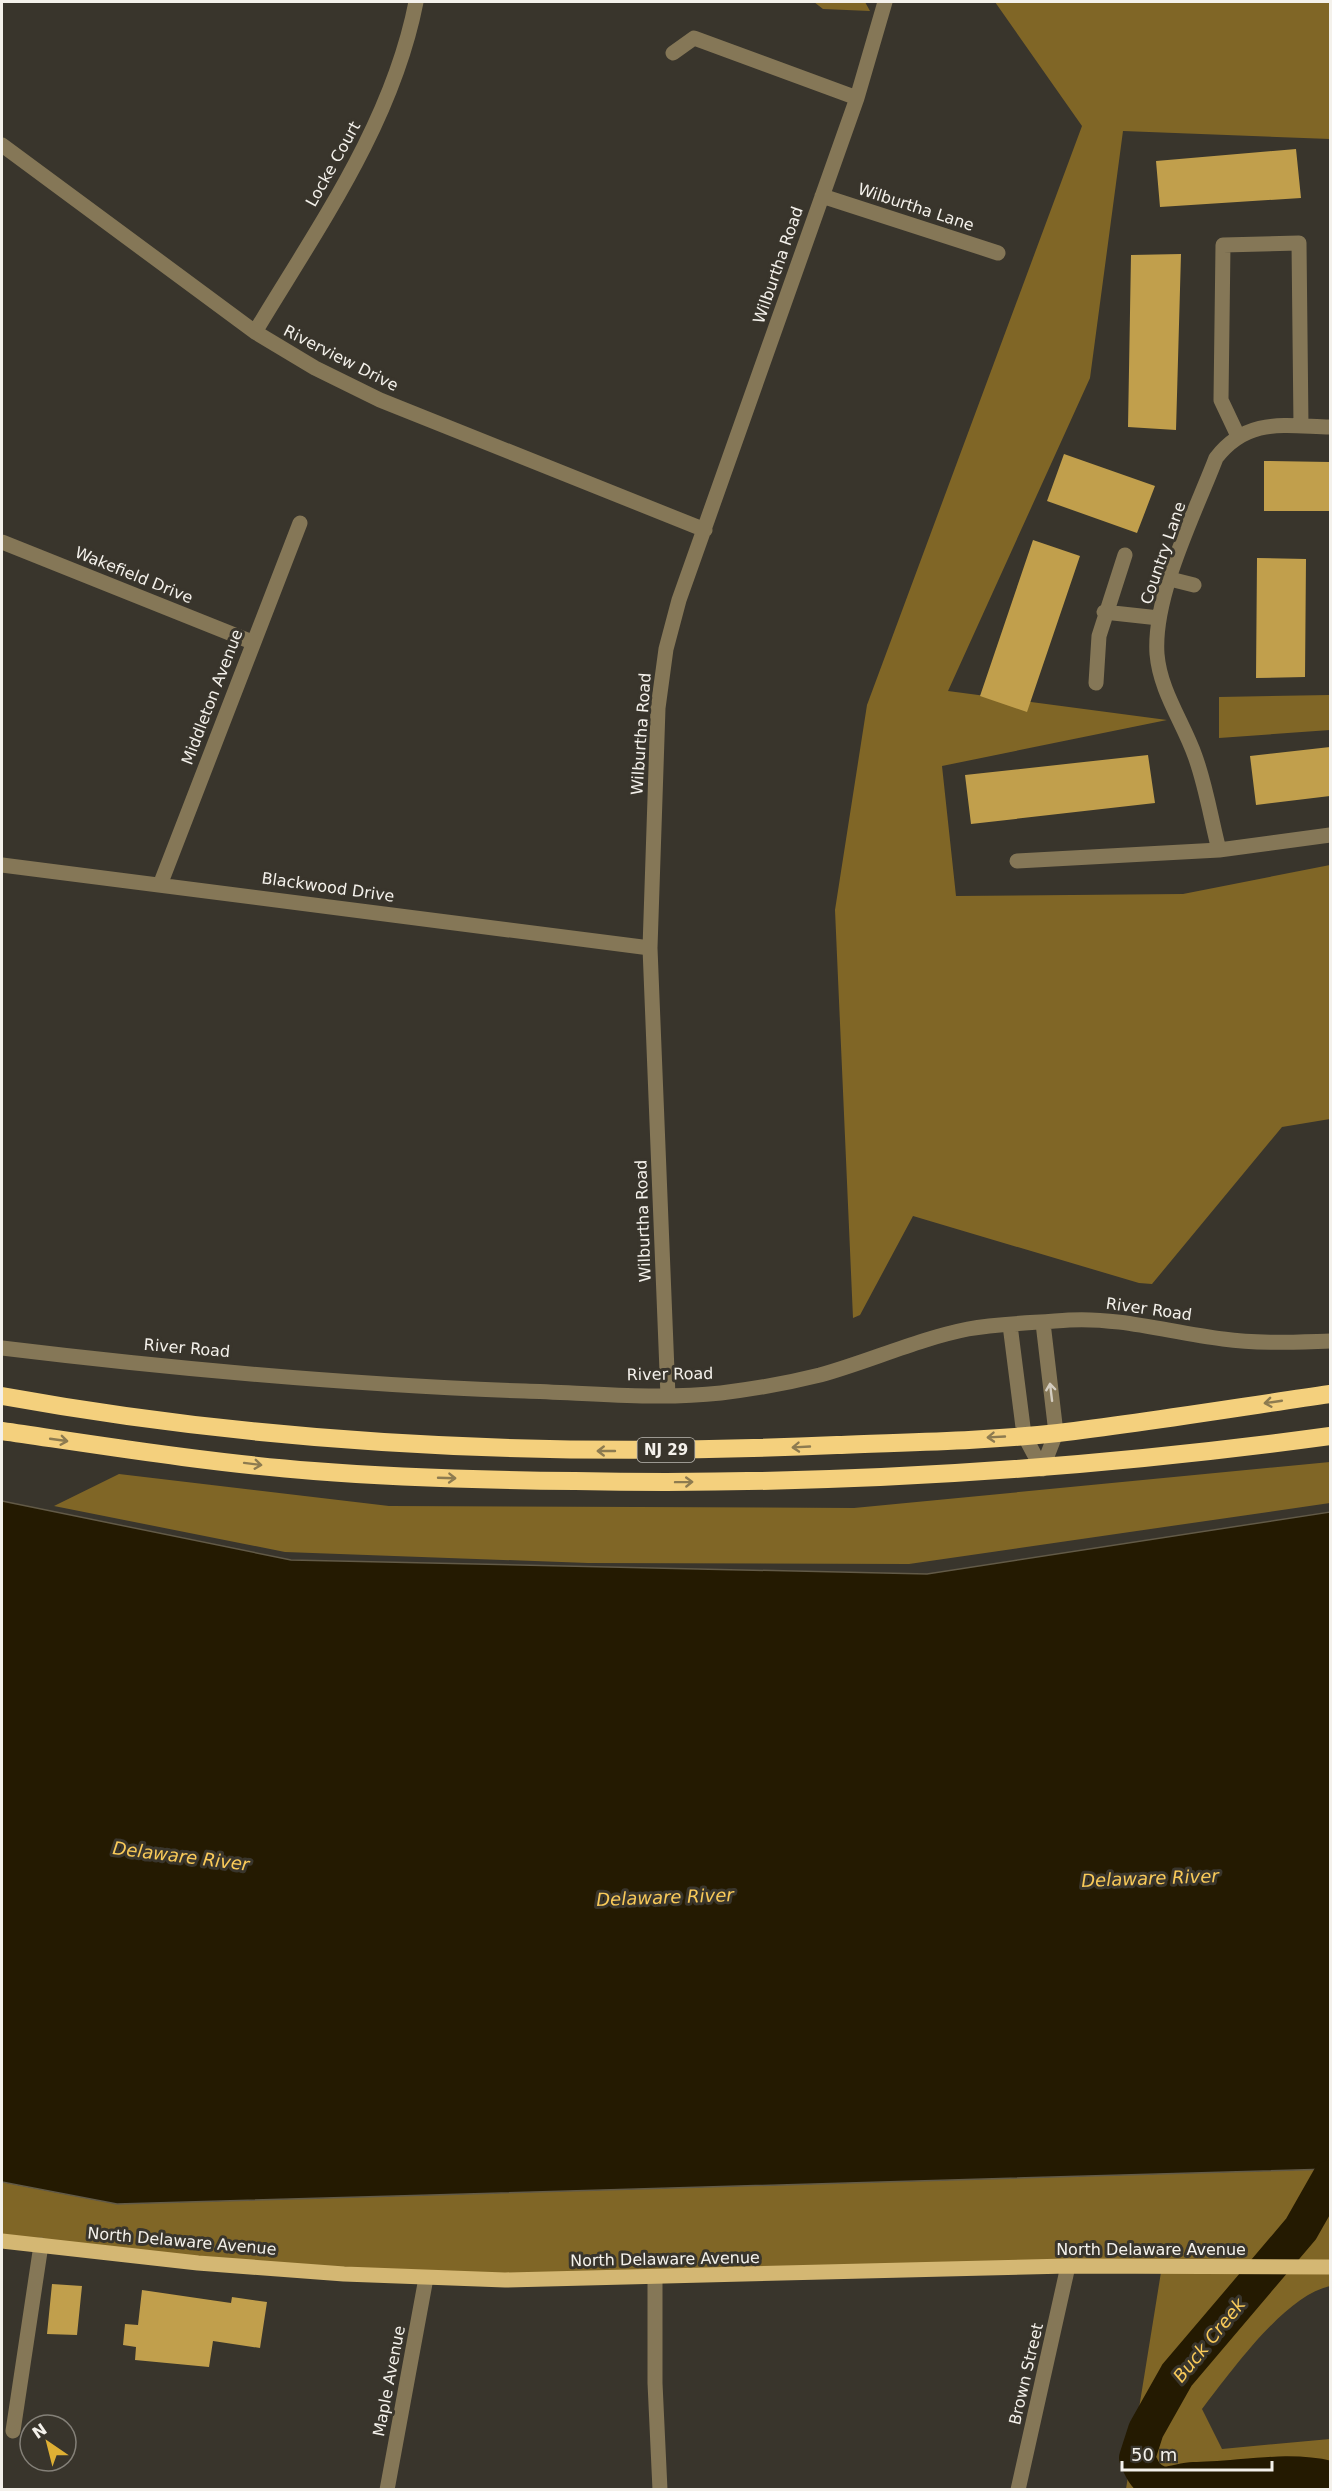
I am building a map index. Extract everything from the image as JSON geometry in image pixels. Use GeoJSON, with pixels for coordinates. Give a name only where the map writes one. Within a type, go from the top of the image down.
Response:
{"type":"FeatureCollection","features":[{"type":"Feature","properties":{"kind":"highway","name":"NJ 29"},"geometry":{"type":"LineString","coordinates":[[2,1396],[112,1414],[315,1439],[459,1448],[602,1451],[746,1449],[1056,1433],[1330,1394]]}},
{"type":"Feature","properties":{"kind":"highway","name":"NJ 29"},"geometry":{"type":"LineString","coordinates":[[2,1431],[312,1471],[484,1480],[657,1483],[819,1480],[1042,1469],[1330,1436]]}},
{"type":"Feature","properties":{"kind":"main road","name":"North Delaware Avenue"},"geometry":{"type":"LineString","coordinates":[[2,2241],[198,2263],[426,2278],[505,2280],[1068,2266],[1330,2267]]}},
{"type":"Feature","properties":{"kind":"street","name":"Locke Court"},"geometry":{"type":"LineString","coordinates":[[255,332],[354,166],[377,121],[396,74],[416,2]]}},
{"type":"Feature","properties":{"kind":"street","name":"Wilburtha Road"},"geometry":{"type":"LineString","coordinates":[[668,1396],[650,948],[659,695],[666,649],[679,600],[857,98],[885,2]]}},
{"type":"Feature","properties":{"kind":"street"},"geometry":{"type":"LineString","coordinates":[[673,53],[694,38],[857,98]]}},
{"type":"Feature","properties":{"kind":"street","name":"Riverview Drive"},"geometry":{"type":"LineString","coordinates":[[2,145],[255,332],[315,368],[380,400],[705,530]]}},
{"type":"Feature","properties":{"kind":"street","name":"Wilburtha Lane"},"geometry":{"type":"LineString","coordinates":[[822,196],[998,253]]}},
{"type":"Feature","properties":{"kind":"street"},"geometry":{"type":"LineString","coordinates":[[1238,436],[1221,400],[1223,245],[1299,243],[1301,426]]}},
{"type":"Feature","properties":{"kind":"street","name":"Country Lane"},"geometry":{"type":"LineString","coordinates":[[1219,850],[1196,758],[1162,679],[1157,653],[1159,618],[1170,579],[1216,458],[1238,436],[1268,426],[1330,426]]}},
{"type":"Feature","properties":{"kind":"street","name":"Middleton Avenue"},"geometry":{"type":"LineString","coordinates":[[160,885],[252,642],[300,523]]}},
{"type":"Feature","properties":{"kind":"street","name":"Wakefield Drive"},"geometry":{"type":"LineString","coordinates":[[2,542],[252,642]]}},
{"type":"Feature","properties":{"kind":"street"},"geometry":{"type":"LineString","coordinates":[[1096,683],[1099,636],[1104,612],[1125,555]]}},
{"type":"Feature","properties":{"kind":"street"},"geometry":{"type":"LineString","coordinates":[[1170,579],[1194,585]]}},
{"type":"Feature","properties":{"kind":"street"},"geometry":{"type":"LineString","coordinates":[[1104,612],[1159,618]]}},
{"type":"Feature","properties":{"kind":"street"},"geometry":{"type":"LineString","coordinates":[[1017,861],[1219,850],[1330,835]]}},
{"type":"Feature","properties":{"kind":"street","name":"Blackwood Drive"},"geometry":{"type":"LineString","coordinates":[[2,865],[650,948]]}},
{"type":"Feature","properties":{"kind":"street","name":"River Road"},"geometry":{"type":"LineString","coordinates":[[2,1348],[111,1361],[378,1384],[668,1396],[719,1393],[775,1385],[819,1375],[929,1339],[970,1329],[1010,1325],[1073,1320],[1124,1324],[1224,1340],[1282,1343],[1330,1341]]}},
{"type":"Feature","properties":{"kind":"street"},"geometry":{"type":"LineString","coordinates":[[1042,1469],[1056,1433],[1043,1323]]}},
{"type":"Feature","properties":{"kind":"street"},"geometry":{"type":"LineString","coordinates":[[1010,1325],[1024,1435],[1042,1469]]}},
{"type":"Feature","properties":{"kind":"street"},"geometry":{"type":"LineString","coordinates":[[13,2431],[41,2246]]}},
{"type":"Feature","properties":{"kind":"street","name":"Brown Street"},"geometry":{"type":"LineString","coordinates":[[1018,2490],[1068,2266]]}},
{"type":"Feature","properties":{"kind":"street","name":"Maple Avenue"},"geometry":{"type":"LineString","coordinates":[[387,2490],[426,2278]]}},
{"type":"Feature","properties":{"kind":"street"},"geometry":{"type":"LineString","coordinates":[[655,2278],[655,2384],[660,2490]]}},
{"type":"Feature","properties":{"kind":"shaded area"},"geometry":{"type":"Polygon","coordinates":[[[814,2],[865,2],[870,11],[823,9],[814,2]]]}},
{"type":"Feature","properties":{"kind":"shaded area"},"geometry":{"type":"Polygon","coordinates":[[[995,2],[1330,2],[1330,139],[1123,131],[1090,378],[948,691],[1167,720],[942,766],[956,896],[1183,894],[1330,865],[1330,1119],[1282,1127],[1152,1284],[1139,1283],[913,1216],[860,1315],[853,1318],[835,910],[867,705],[1082,126],[995,2]]]}},
{"type":"Feature","properties":{"kind":"shaded area"},"geometry":{"type":"Polygon","coordinates":[[[1330,695],[1330,730],[1219,738],[1219,697],[1330,695]]]}},
{"type":"Feature","properties":{"kind":"shaded area"},"geometry":{"type":"Polygon","coordinates":[[[1330,1462],[1330,1503],[909,1564],[588,1563],[285,1552],[54,1506],[119,1474],[389,1506],[854,1508],[1330,1462]]]}},
{"type":"Feature","properties":{"kind":"shaded area"},"geometry":{"type":"Polygon","coordinates":[[[1330,2169],[1330,2286],[1312,2293],[1277,2320],[1243,2356],[1202,2409],[1222,2449],[1330,2439],[1330,2489],[1126,2489],[1162,2266],[426,2278],[2,2241],[2,2182],[117,2204],[1330,2169]]]}},
{"type":"Feature","properties":{"kind":"water","name":"Delaware River"},"geometry":{"type":"Polygon","coordinates":[[[2,1501],[291,1560],[927,1574],[1330,1512],[1330,2169],[117,2204],[2,2182],[2,1501]]]}},
{"type":"Feature","properties":{"kind":"building"},"geometry":{"type":"Polygon","coordinates":[[[1296,149],[1301,198],[1160,207],[1156,161],[1296,149]]]}},
{"type":"Feature","properties":{"kind":"building"},"geometry":{"type":"Polygon","coordinates":[[[1181,254],[1176,430],[1128,427],[1131,255],[1181,254]]]}},
{"type":"Feature","properties":{"kind":"building"},"geometry":{"type":"Polygon","coordinates":[[[1064,454],[1155,486],[1137,533],[1047,501],[1064,454]]]}},
{"type":"Feature","properties":{"kind":"building"},"geometry":{"type":"Polygon","coordinates":[[[1264,461],[1330,462],[1330,511],[1264,511],[1264,461]]]}},
{"type":"Feature","properties":{"kind":"building"},"geometry":{"type":"Polygon","coordinates":[[[1033,540],[1080,556],[1027,712],[980,696],[1033,540]]]}},
{"type":"Feature","properties":{"kind":"building"},"geometry":{"type":"Polygon","coordinates":[[[1257,558],[1306,559],[1305,677],[1256,678],[1257,558]]]}},
{"type":"Feature","properties":{"kind":"building"},"geometry":{"type":"Polygon","coordinates":[[[1330,747],[1330,796],[1256,805],[1250,756],[1330,747]]]}},
{"type":"Feature","properties":{"kind":"building"},"geometry":{"type":"Polygon","coordinates":[[[1148,755],[1155,803],[971,824],[965,775],[1148,755]]]}},
{"type":"Feature","properties":{"kind":"building"},"geometry":{"type":"Polygon","coordinates":[[[52,2284],[82,2286],[77,2335],[47,2334],[52,2284]]]}},
{"type":"Feature","properties":{"kind":"building"},"geometry":{"type":"Polygon","coordinates":[[[142,2290],[231,2303],[232,2297],[267,2302],[260,2348],[213,2341],[209,2367],[135,2360],[136,2347],[123,2345],[125,2324],[138,2325],[142,2290]]]}},
{"type":"Feature","properties":{"kind":"waterway","name":"Buck Creek"},"geometry":{"type":"LineString","coordinates":[[1330,2178],[1301,2229],[1177,2375],[1146,2430],[1137,2458],[1149,2478],[1156,2483],[1165,2484],[1189,2480],[1279,2474],[1330,2479]]}}]}
